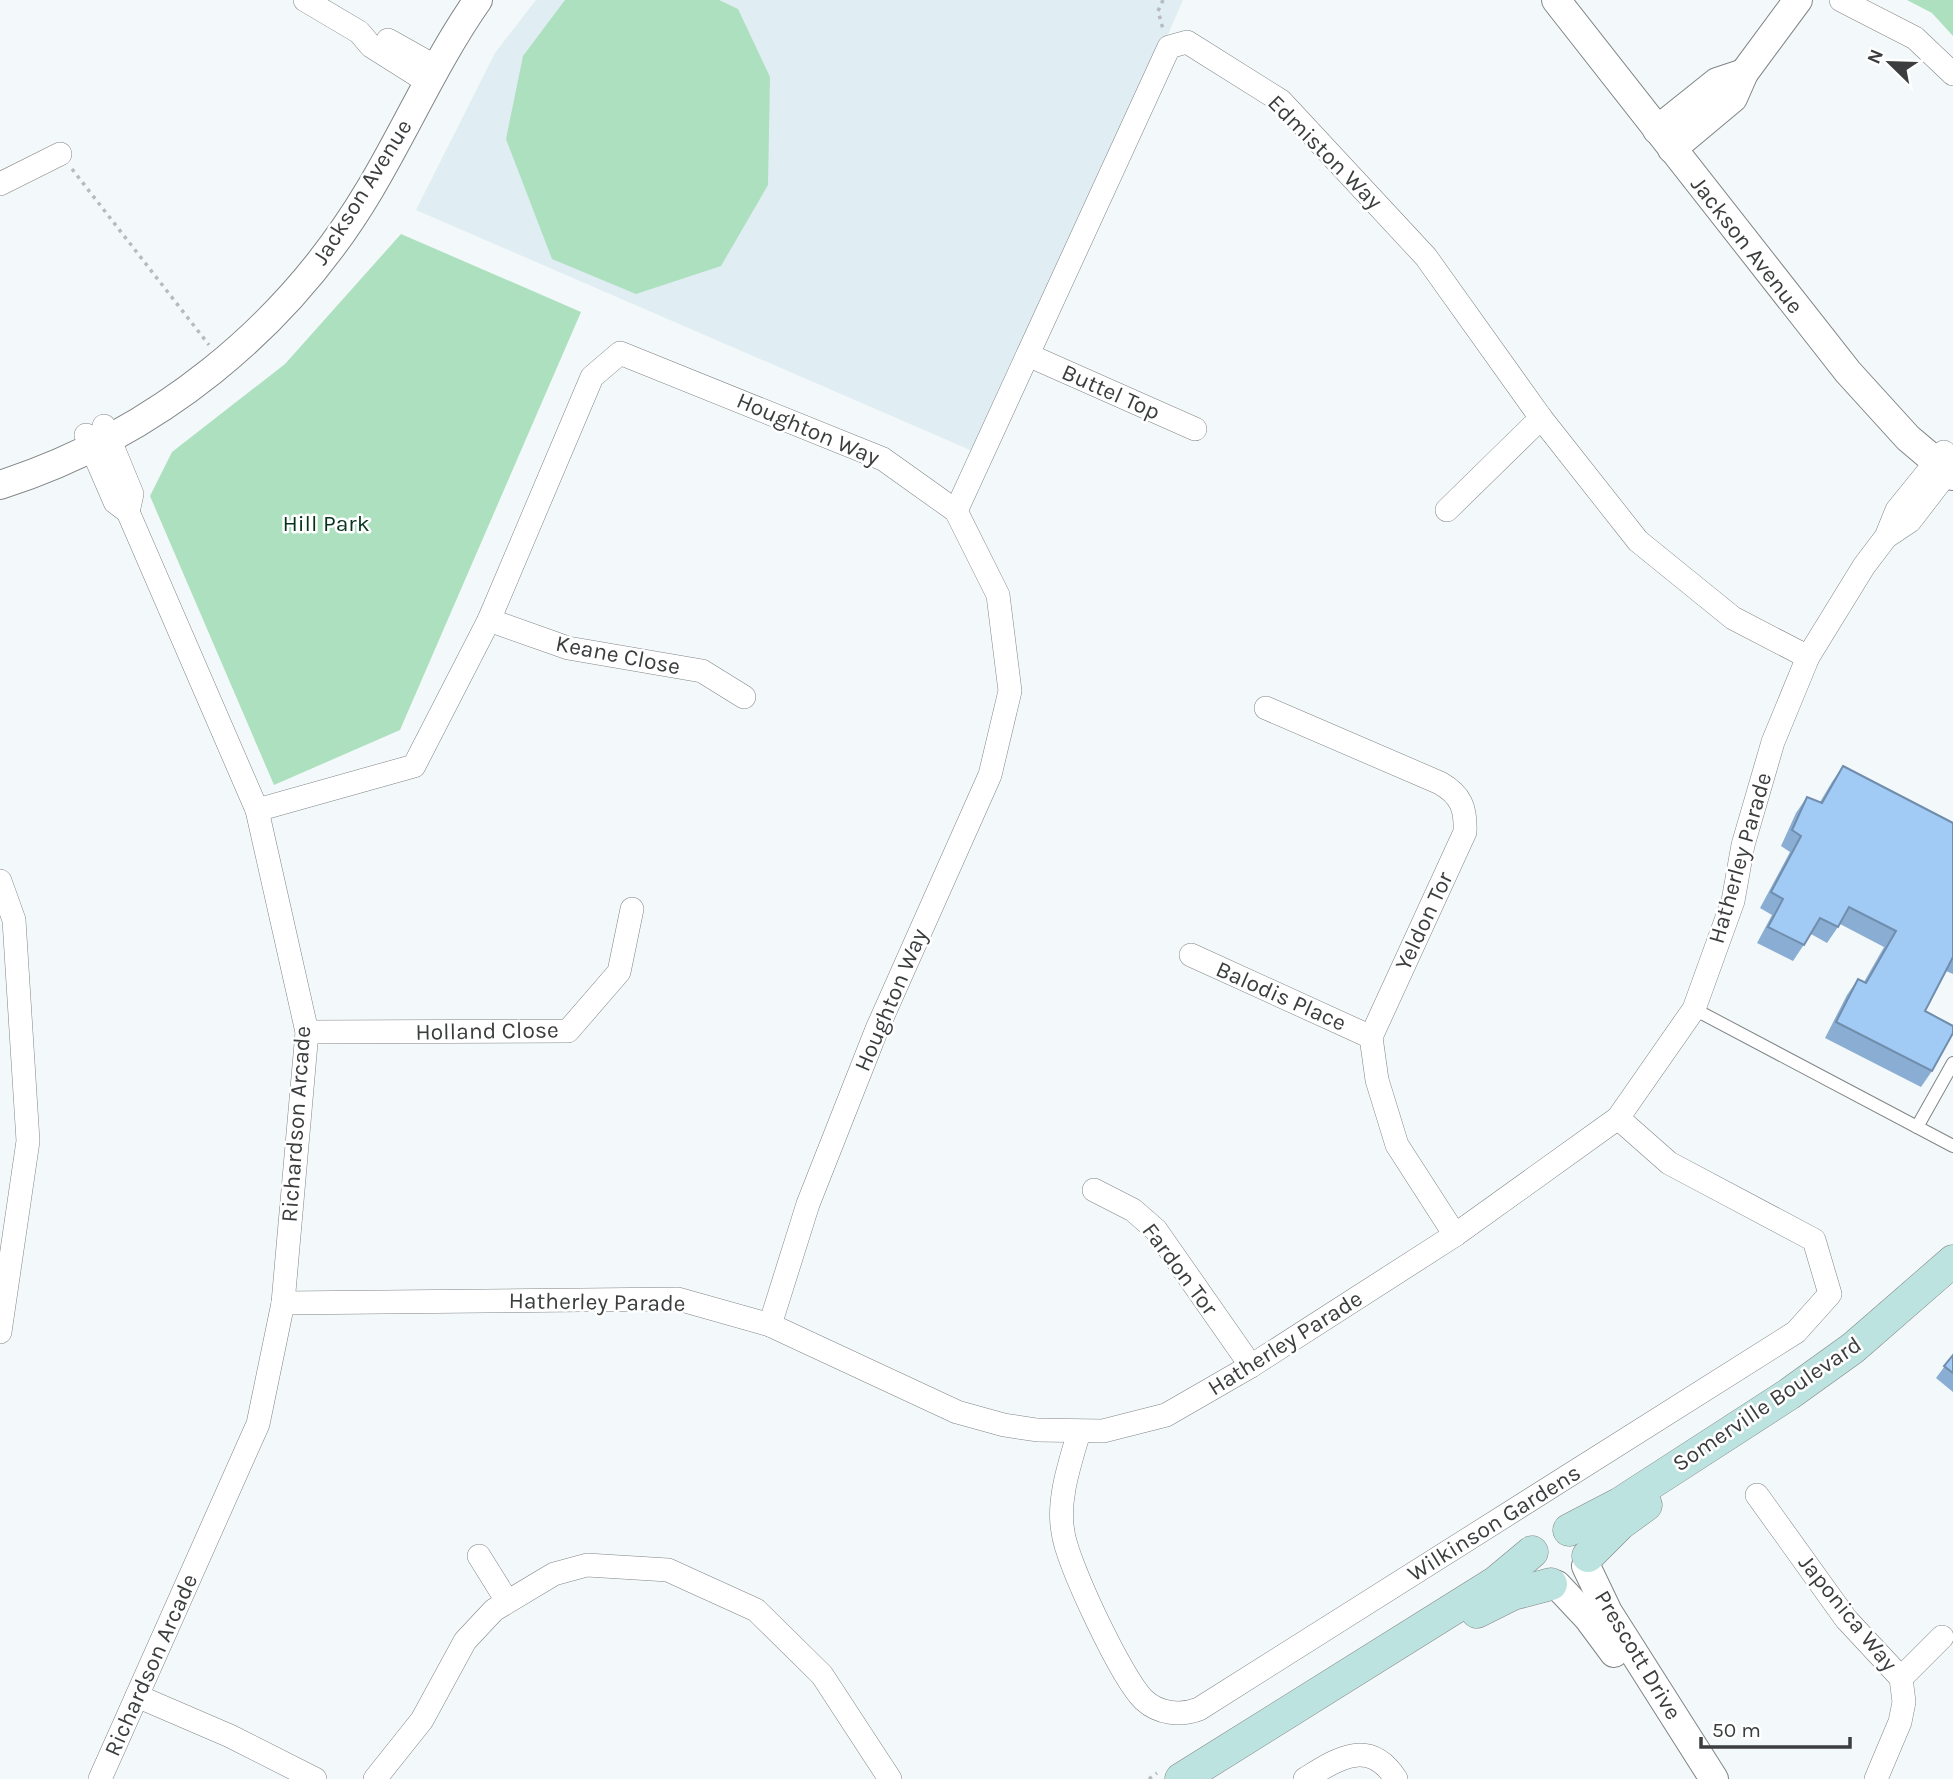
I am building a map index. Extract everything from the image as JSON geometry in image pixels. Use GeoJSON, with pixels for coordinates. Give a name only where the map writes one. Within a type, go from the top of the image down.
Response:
{"type":"FeatureCollection","features":[{"type":"Feature","properties":{"kind":"main road","name":"Somerville Boulevard"},"geometry":{"type":"LineString","coordinates":[[1569,1530],[1619,1504],[1789,1394],[1853,1348],[1953,1261]]}},
{"type":"Feature","properties":{"kind":"main road","name":"Somerville Boulevard"},"geometry":{"type":"LineString","coordinates":[[1587,1561],[1637,1510],[1791,1413],[1875,1348],[1953,1278]]}},
{"type":"Feature","properties":{"kind":"main road"},"geometry":{"type":"LineString","coordinates":[[1181,1779],[1496,1582],[1532,1552],[1545,1533],[1553,1529],[1569,1530],[1582,1540],[1587,1561],[1575,1580],[1489,1604],[1212,1779]]}},
{"type":"Feature","properties":{"kind":"main road"},"geometry":{"type":"LineString","coordinates":[[1532,1552],[1534,1568],[1554,1584]]}},
{"type":"Feature","properties":{"kind":"street"},"geometry":{"type":"LineString","coordinates":[[305,0],[359,32],[371,46],[426,70]]}},
{"type":"Feature","properties":{"kind":"street","name":"Jackson Avenue"},"geometry":{"type":"LineString","coordinates":[[0,485],[98,438],[197,383],[286,303],[341,234],[461,0]]}},
{"type":"Feature","properties":{"kind":"street","name":"Jackson Avenue"},"geometry":{"type":"LineString","coordinates":[[0,470],[98,438],[214,351],[271,299],[327,232],[426,70],[478,0]]}},
{"type":"Feature","properties":{"kind":"street","name":"Jackson Avenue"},"geometry":{"type":"LineString","coordinates":[[1556,0],[1856,361],[1948,464]]}},
{"type":"Feature","properties":{"kind":"street","name":"Jackson Avenue"},"geometry":{"type":"LineString","coordinates":[[1573,0],[1670,135]]}},
{"type":"Feature","properties":{"kind":"street"},"geometry":{"type":"LineString","coordinates":[[1670,135],[1717,82],[1744,73],[1798,0]]}},
{"type":"Feature","properties":{"kind":"street"},"geometry":{"type":"LineString","coordinates":[[1841,0],[1915,38],[1953,74]]}},
{"type":"Feature","properties":{"kind":"street","name":"Edmiston Way"},"geometry":{"type":"LineString","coordinates":[[1169,47],[1187,42],[1281,101],[1426,257],[1541,418],[1638,541],[1733,618],[1808,657]]}},
{"type":"Feature","properties":{"kind":"street"},"geometry":{"type":"LineString","coordinates":[[956,511],[1169,47]]}},
{"type":"Feature","properties":{"kind":"street"},"geometry":{"type":"LineString","coordinates":[[0,184],[60,154]]}},
{"type":"Feature","properties":{"kind":"street","name":"Houghton Way"},"geometry":{"type":"LineString","coordinates":[[257,810],[414,766],[489,620],[592,377],[620,353],[883,459],[956,511],[998,595],[1010,691],[990,775],[877,1029],[808,1204],[770,1325]]}},
{"type":"Feature","properties":{"kind":"street","name":"Buttel Top"},"geometry":{"type":"LineString","coordinates":[[1028,355],[1195,429]]}},
{"type":"Feature","properties":{"kind":"street"},"geometry":{"type":"LineString","coordinates":[[1447,510],[1541,418]]}},
{"type":"Feature","properties":{"kind":"street","name":"Richardson Arcade"},"geometry":{"type":"LineString","coordinates":[[98,438],[132,494],[128,512],[257,810],[307,1032],[283,1303],[258,1424],[100,1779]]}},
{"type":"Feature","properties":{"kind":"street","name":"Hatherley Parade"},"geometry":{"type":"LineString","coordinates":[[283,1303],[678,1299],[770,1325],[957,1412],[1004,1425],[1079,1432],[1135,1425],[1166,1415],[1251,1366],[1455,1235],[1618,1118],[1694,1009],[1733,901],[1743,845],[1773,742],[1808,657],[1864,566],[1886,537],[1910,521],[1948,464]]}},
{"type":"Feature","properties":{"kind":"street","name":"Keane Close"},"geometry":{"type":"LineString","coordinates":[[489,620],[568,649],[702,671],[744,697]]}},
{"type":"Feature","properties":{"kind":"street","name":"Yeldon Tor"},"geometry":{"type":"LineString","coordinates":[[1266,708],[1440,783],[1453,790],[1463,803],[1465,832],[1371,1037]]}},
{"type":"Feature","properties":{"kind":"street"},"geometry":{"type":"LineString","coordinates":[[0,881],[14,920],[27,1141],[0,1332]]}},
{"type":"Feature","properties":{"kind":"street","name":"Holland Close"},"geometry":{"type":"LineString","coordinates":[[307,1032],[568,1031],[619,972],[632,909]]}},
{"type":"Feature","properties":{"kind":"street","name":"Balodis Place"},"geometry":{"type":"LineString","coordinates":[[1191,955],[1371,1037]]}},
{"type":"Feature","properties":{"kind":"street"},"geometry":{"type":"LineString","coordinates":[[1371,1037],[1377,1080],[1397,1145],[1455,1235]]}},
{"type":"Feature","properties":{"kind":"street","name":"Wilkinson Gardens"},"geometry":{"type":"LineString","coordinates":[[1079,1432],[1066,1480],[1062,1531],[1074,1572],[1131,1683],[1144,1700],[1171,1713],[1189,1713],[1199,1709],[1796,1332],[1830,1294],[1814,1240],[1669,1163],[1618,1118]]}},
{"type":"Feature","properties":{"kind":"street","name":"Fardon Tor"},"geometry":{"type":"LineString","coordinates":[[1094,1190],[1133,1210],[1156,1230],[1251,1366]]}},
{"type":"Feature","properties":{"kind":"street","name":"Japonica Way"},"geometry":{"type":"LineString","coordinates":[[1757,1496],[1846,1619],[1901,1678],[1904,1702],[1900,1722],[1876,1779]]}},
{"type":"Feature","properties":{"kind":"street"},"geometry":{"type":"LineString","coordinates":[[479,1556],[507,1601]]}},
{"type":"Feature","properties":{"kind":"street","name":"Prescott Drive"},"geometry":{"type":"LineString","coordinates":[[1587,1561],[1608,1612],[1714,1779]]}},
{"type":"Feature","properties":{"kind":"street"},"geometry":{"type":"LineString","coordinates":[[375,1779],[422,1720],[465,1642],[507,1601],[554,1574],[587,1564],[668,1570],[756,1610],[822,1675],[890,1779]]}},
{"type":"Feature","properties":{"kind":"street","name":"Prescott Drive"},"geometry":{"type":"LineString","coordinates":[[1554,1584],[1605,1640],[1696,1779]]}},
{"type":"Feature","properties":{"kind":"street"},"geometry":{"type":"LineString","coordinates":[[1901,1678],[1942,1637]]}},
{"type":"Feature","properties":{"kind":"street"},"geometry":{"type":"LineString","coordinates":[[137,1696],[230,1736],[315,1779]]}},
{"type":"Feature","properties":{"kind":"street"},"geometry":{"type":"LineString","coordinates":[[1305,1779],[1339,1758],[1352,1754],[1384,1763],[1396,1779]]}},
{"type":"Feature","properties":{"kind":"lane"},"geometry":{"type":"LineString","coordinates":[[1694,1009],[1953,1146]]}},
{"type":"Feature","properties":{"kind":"lane"},"geometry":{"type":"LineString","coordinates":[[1917,1127],[1953,1063]]}},
{"type":"Feature","properties":{"kind":"path"},"geometry":{"type":"LineString","coordinates":[[1163,0],[1158,11],[1169,47]]}},
{"type":"Feature","properties":{"kind":"path"},"geometry":{"type":"LineString","coordinates":[[60,154],[214,351]]}},
{"type":"Feature","properties":{"kind":"shaded area"},"geometry":{"type":"Polygon","coordinates":[[[536,0],[1183,0],[984,456],[416,210],[495,53],[536,0]]]}},
{"type":"Feature","properties":{"kind":"green space"},"geometry":{"type":"Polygon","coordinates":[[[565,0],[719,0],[738,9],[770,77],[768,185],[721,266],[636,294],[552,259],[506,139],[523,56],[565,0]]]}},
{"type":"Feature","properties":{"kind":"green space"},"geometry":{"type":"Polygon","coordinates":[[[1907,0],[1953,0],[1953,36],[1932,13],[1907,0]]]}},
{"type":"Feature","properties":{"kind":"green space","name":"Hill Park"},"geometry":{"type":"Polygon","coordinates":[[[401,234],[581,312],[400,730],[274,785],[150,496],[172,452],[285,364],[401,234]]]}},
{"type":"Feature","properties":{"kind":"building"},"geometry":{"type":"Polygon","coordinates":[[[1843,766],[1953,823],[1953,957],[1925,1011],[1953,1026],[1953,1033],[1932,1071],[1836,1022],[1858,979],[1866,983],[1896,931],[1849,907],[1838,927],[1820,918],[1804,945],[1768,927],[1783,899],[1771,892],[1801,836],[1792,830],[1807,797],[1822,803],[1843,766]]]}},
{"type":"Feature","properties":{"kind":"building"},"geometry":{"type":"Polygon","coordinates":[[[1953,1355],[1953,1373],[1944,1366],[1953,1355]]]}}]}
